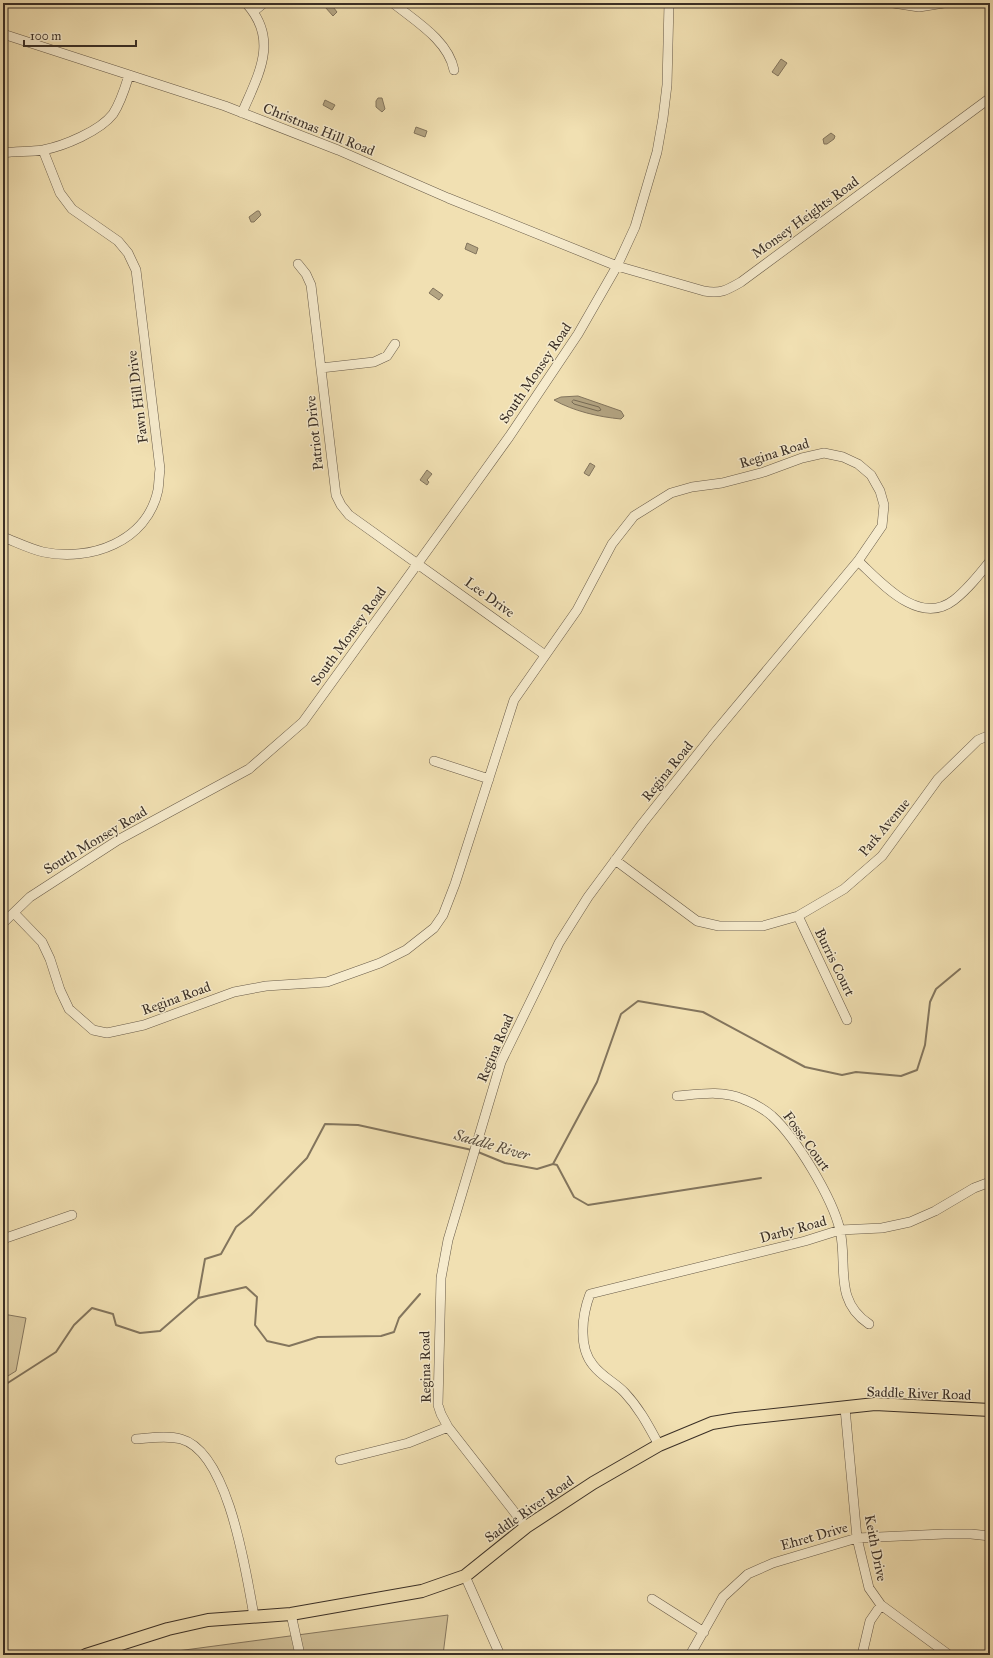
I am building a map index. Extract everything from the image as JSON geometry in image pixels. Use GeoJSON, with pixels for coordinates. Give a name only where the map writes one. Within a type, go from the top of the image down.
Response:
{"type":"FeatureCollection","features":[{"type":"Feature","properties":{"kind":"main road","name":"Saddle River Road"},"geometry":{"type":"LineString","coordinates":[[86,1655],[168,1629],[208,1620],[291,1614],[422,1591],[465,1576],[526,1527],[593,1483],[659,1445],[712,1423],[875,1404],[990,1410]]}},
{"type":"Feature","properties":{"kind":"street"},"geometry":{"type":"LineString","coordinates":[[242,113],[260,70],[265,52],[263,38],[253,12],[246,3]]}},
{"type":"Feature","properties":{"kind":"street"},"geometry":{"type":"LineString","coordinates":[[253,12],[264,3]]}},
{"type":"Feature","properties":{"kind":"street"},"geometry":{"type":"LineString","coordinates":[[393,3],[442,45],[452,59],[454,70]]}},
{"type":"Feature","properties":{"kind":"street","name":"South Monsey Road"},"geometry":{"type":"LineString","coordinates":[[3,923],[30,897],[118,840],[249,769],[303,722],[541,390],[589,316],[617,266],[635,227],[657,152],[667,85],[669,3]]}},
{"type":"Feature","properties":{"kind":"street"},"geometry":{"type":"LineString","coordinates":[[893,3],[918,7],[944,3]]}},
{"type":"Feature","properties":{"kind":"street","name":"Christmas Hill Road"},"geometry":{"type":"LineString","coordinates":[[3,34],[225,106],[338,150],[448,198],[617,266]]}},
{"type":"Feature","properties":{"kind":"street"},"geometry":{"type":"LineString","coordinates":[[3,153],[43,150],[75,139],[101,126],[113,114],[124,93],[129,75]]}},
{"type":"Feature","properties":{"kind":"street","name":"Monsey Heights Road"},"geometry":{"type":"LineString","coordinates":[[617,266],[704,291],[717,293],[729,289],[990,98]]}},
{"type":"Feature","properties":{"kind":"street","name":"Fawn Hill Drive"},"geometry":{"type":"LineString","coordinates":[[3,537],[43,552],[84,554],[104,549],[128,537],[147,517],[158,491],[160,469],[136,270],[128,253],[118,241],[72,209],[60,193],[43,150]]}},
{"type":"Feature","properties":{"kind":"street","name":"Patriot Drive"},"geometry":{"type":"LineString","coordinates":[[298,264],[306,274],[311,285],[336,495],[341,505],[349,515],[418,563]]}},
{"type":"Feature","properties":{"kind":"street"},"geometry":{"type":"LineString","coordinates":[[321,368],[374,362],[387,356],[394,344]]}},
{"type":"Feature","properties":{"kind":"street","name":"Regina Road"},"geometry":{"type":"LineString","coordinates":[[14,913],[42,942],[50,959],[60,990],[69,1009],[93,1030],[107,1033],[132,1028],[234,992],[266,986],[327,982],[380,963],[406,950],[434,928],[443,915],[455,884],[514,700],[577,610],[612,544],[634,516],[671,493],[692,487],[722,483],[764,472],[802,458],[824,453],[843,457],[858,464],[871,476],[880,491],[884,505],[882,526],[858,561],[712,736],[588,897],[559,943],[501,1062],[492,1088],[448,1240],[441,1278],[438,1405],[448,1427],[526,1527]]}},
{"type":"Feature","properties":{"kind":"street"},"geometry":{"type":"LineString","coordinates":[[858,561],[904,600],[923,608],[938,608],[953,601],[969,587],[990,562]]}},
{"type":"Feature","properties":{"kind":"street","name":"Lee Drive"},"geometry":{"type":"LineString","coordinates":[[418,563],[545,655]]}},
{"type":"Feature","properties":{"kind":"street","name":"Park Avenue"},"geometry":{"type":"LineString","coordinates":[[615,860],[697,921],[719,926],[762,926],[798,916],[844,889],[882,856],[938,779],[973,744],[990,735]]}},
{"type":"Feature","properties":{"kind":"street"},"geometry":{"type":"LineString","coordinates":[[434,761],[489,779]]}},
{"type":"Feature","properties":{"kind":"street","name":"Burris Court"},"geometry":{"type":"LineString","coordinates":[[798,916],[847,1020]]}},
{"type":"Feature","properties":{"kind":"street","name":"Fosse Court"},"geometry":{"type":"LineString","coordinates":[[677,1096],[726,1094],[743,1098],[771,1115],[784,1128],[818,1179],[827,1197],[840,1230],[843,1280],[848,1301],[858,1316],[869,1324]]}},
{"type":"Feature","properties":{"kind":"street","name":"Darby Road"},"geometry":{"type":"LineString","coordinates":[[659,1445],[637,1407],[624,1392],[592,1364],[585,1348],[583,1330],[585,1308],[590,1294],[805,1241],[840,1230],[882,1228],[910,1222],[974,1188],[990,1182]]}},
{"type":"Feature","properties":{"kind":"street"},"geometry":{"type":"LineString","coordinates":[[3,1239],[72,1215]]}},
{"type":"Feature","properties":{"kind":"street","name":"Keith Drive"},"geometry":{"type":"LineString","coordinates":[[845,1408],[857,1538],[869,1588],[881,1605],[949,1655]]}},
{"type":"Feature","properties":{"kind":"street"},"geometry":{"type":"LineString","coordinates":[[340,1460],[408,1443],[448,1427]]}},
{"type":"Feature","properties":{"kind":"street"},"geometry":{"type":"LineString","coordinates":[[136,1440],[168,1437],[182,1439],[200,1449],[211,1463],[223,1488],[242,1554],[254,1616]]}},
{"type":"Feature","properties":{"kind":"street","name":"Ehret Drive"},"geometry":{"type":"LineString","coordinates":[[690,1655],[723,1597],[748,1574],[773,1563],[857,1538],[944,1534],[990,1536]]}},
{"type":"Feature","properties":{"kind":"street"},"geometry":{"type":"LineString","coordinates":[[465,1576],[500,1655]]}},
{"type":"Feature","properties":{"kind":"street"},"geometry":{"type":"LineString","coordinates":[[652,1599],[704,1632]]}},
{"type":"Feature","properties":{"kind":"street"},"geometry":{"type":"LineString","coordinates":[[862,1655],[870,1621],[881,1605]]}},
{"type":"Feature","properties":{"kind":"street"},"geometry":{"type":"LineString","coordinates":[[291,1614],[300,1655]]}},
{"type":"Feature","properties":{"kind":"shaded area"},"geometry":{"type":"Polygon","coordinates":[[[3,1314],[26,1318],[16,1371],[3,1379],[3,1314]]]}},
{"type":"Feature","properties":{"kind":"shaded area"},"geometry":{"type":"Polygon","coordinates":[[[448,1615],[443,1655],[157,1655],[162,1653],[448,1615]]]}},
{"type":"Feature","properties":{"kind":"water"},"geometry":{"type":"Polygon","coordinates":[[[330,3],[337,12],[333,16],[325,7],[330,3]]]}},
{"type":"Feature","properties":{"kind":"water"},"geometry":{"type":"Polygon","coordinates":[[[781,59],[787,63],[778,76],[772,72],[781,59]]]}},
{"type":"Feature","properties":{"kind":"water"},"geometry":{"type":"Polygon","coordinates":[[[378,98],[382,98],[385,109],[382,112],[376,107],[376,101],[378,98]]]}},
{"type":"Feature","properties":{"kind":"water"},"geometry":{"type":"Polygon","coordinates":[[[325,100],[335,105],[332,110],[323,105],[325,100]]]}},
{"type":"Feature","properties":{"kind":"water"},"geometry":{"type":"Polygon","coordinates":[[[416,127],[427,131],[425,137],[414,133],[416,127]]]}},
{"type":"Feature","properties":{"kind":"water"},"geometry":{"type":"Polygon","coordinates":[[[831,133],[835,136],[834,139],[827,144],[824,144],[823,139],[831,133]]]}},
{"type":"Feature","properties":{"kind":"water"},"geometry":{"type":"Polygon","coordinates":[[[259,211],[261,215],[254,222],[251,222],[249,217],[259,211]]]}},
{"type":"Feature","properties":{"kind":"water"},"geometry":{"type":"Polygon","coordinates":[[[467,243],[478,248],[476,254],[465,249],[467,243]]]}},
{"type":"Feature","properties":{"kind":"water"},"geometry":{"type":"Polygon","coordinates":[[[433,288],[443,295],[439,300],[429,293],[433,288]]]}},
{"type":"Feature","properties":{"kind":"water"},"geometry":{"type":"Polygon","coordinates":[[[578,396],[621,411],[624,416],[621,419],[595,415],[569,407],[554,400],[561,397],[578,396]]]}},
{"type":"Feature","properties":{"kind":"water"},"geometry":{"type":"Polygon","coordinates":[[[590,463],[595,466],[589,476],[584,473],[590,463]]]}},
{"type":"Feature","properties":{"kind":"water"},"geometry":{"type":"Polygon","coordinates":[[[427,470],[432,474],[427,480],[429,482],[427,485],[420,480],[427,470]]]}},
{"type":"Feature","properties":{"kind":"waterway","name":"Saddle River"},"geometry":{"type":"LineString","coordinates":[[478,1152],[505,1163],[537,1169],[553,1164],[597,1082],[621,1014],[638,1001],[703,1012],[805,1067],[842,1075],[856,1072],[901,1076],[917,1070],[925,1045],[930,1002],[936,989],[960,969]]}},
{"type":"Feature","properties":{"kind":"waterway","name":"Saddle River"},"geometry":{"type":"LineString","coordinates":[[3,1386],[56,1352],[74,1325],[92,1308],[113,1314],[116,1325],[140,1333],[160,1331],[198,1298],[205,1259],[221,1254],[236,1227],[251,1215],[307,1158],[325,1124],[358,1125],[472,1150]]}},
{"type":"Feature","properties":{"kind":"waterway"},"geometry":{"type":"LineString","coordinates":[[553,1164],[557,1165],[574,1197],[588,1205],[761,1178]]}},
{"type":"Feature","properties":{"kind":"waterway"},"geometry":{"type":"LineString","coordinates":[[198,1298],[246,1287],[257,1297],[255,1325],[267,1341],[289,1346],[318,1337],[381,1336],[394,1332],[399,1318],[420,1294]]}}]}
